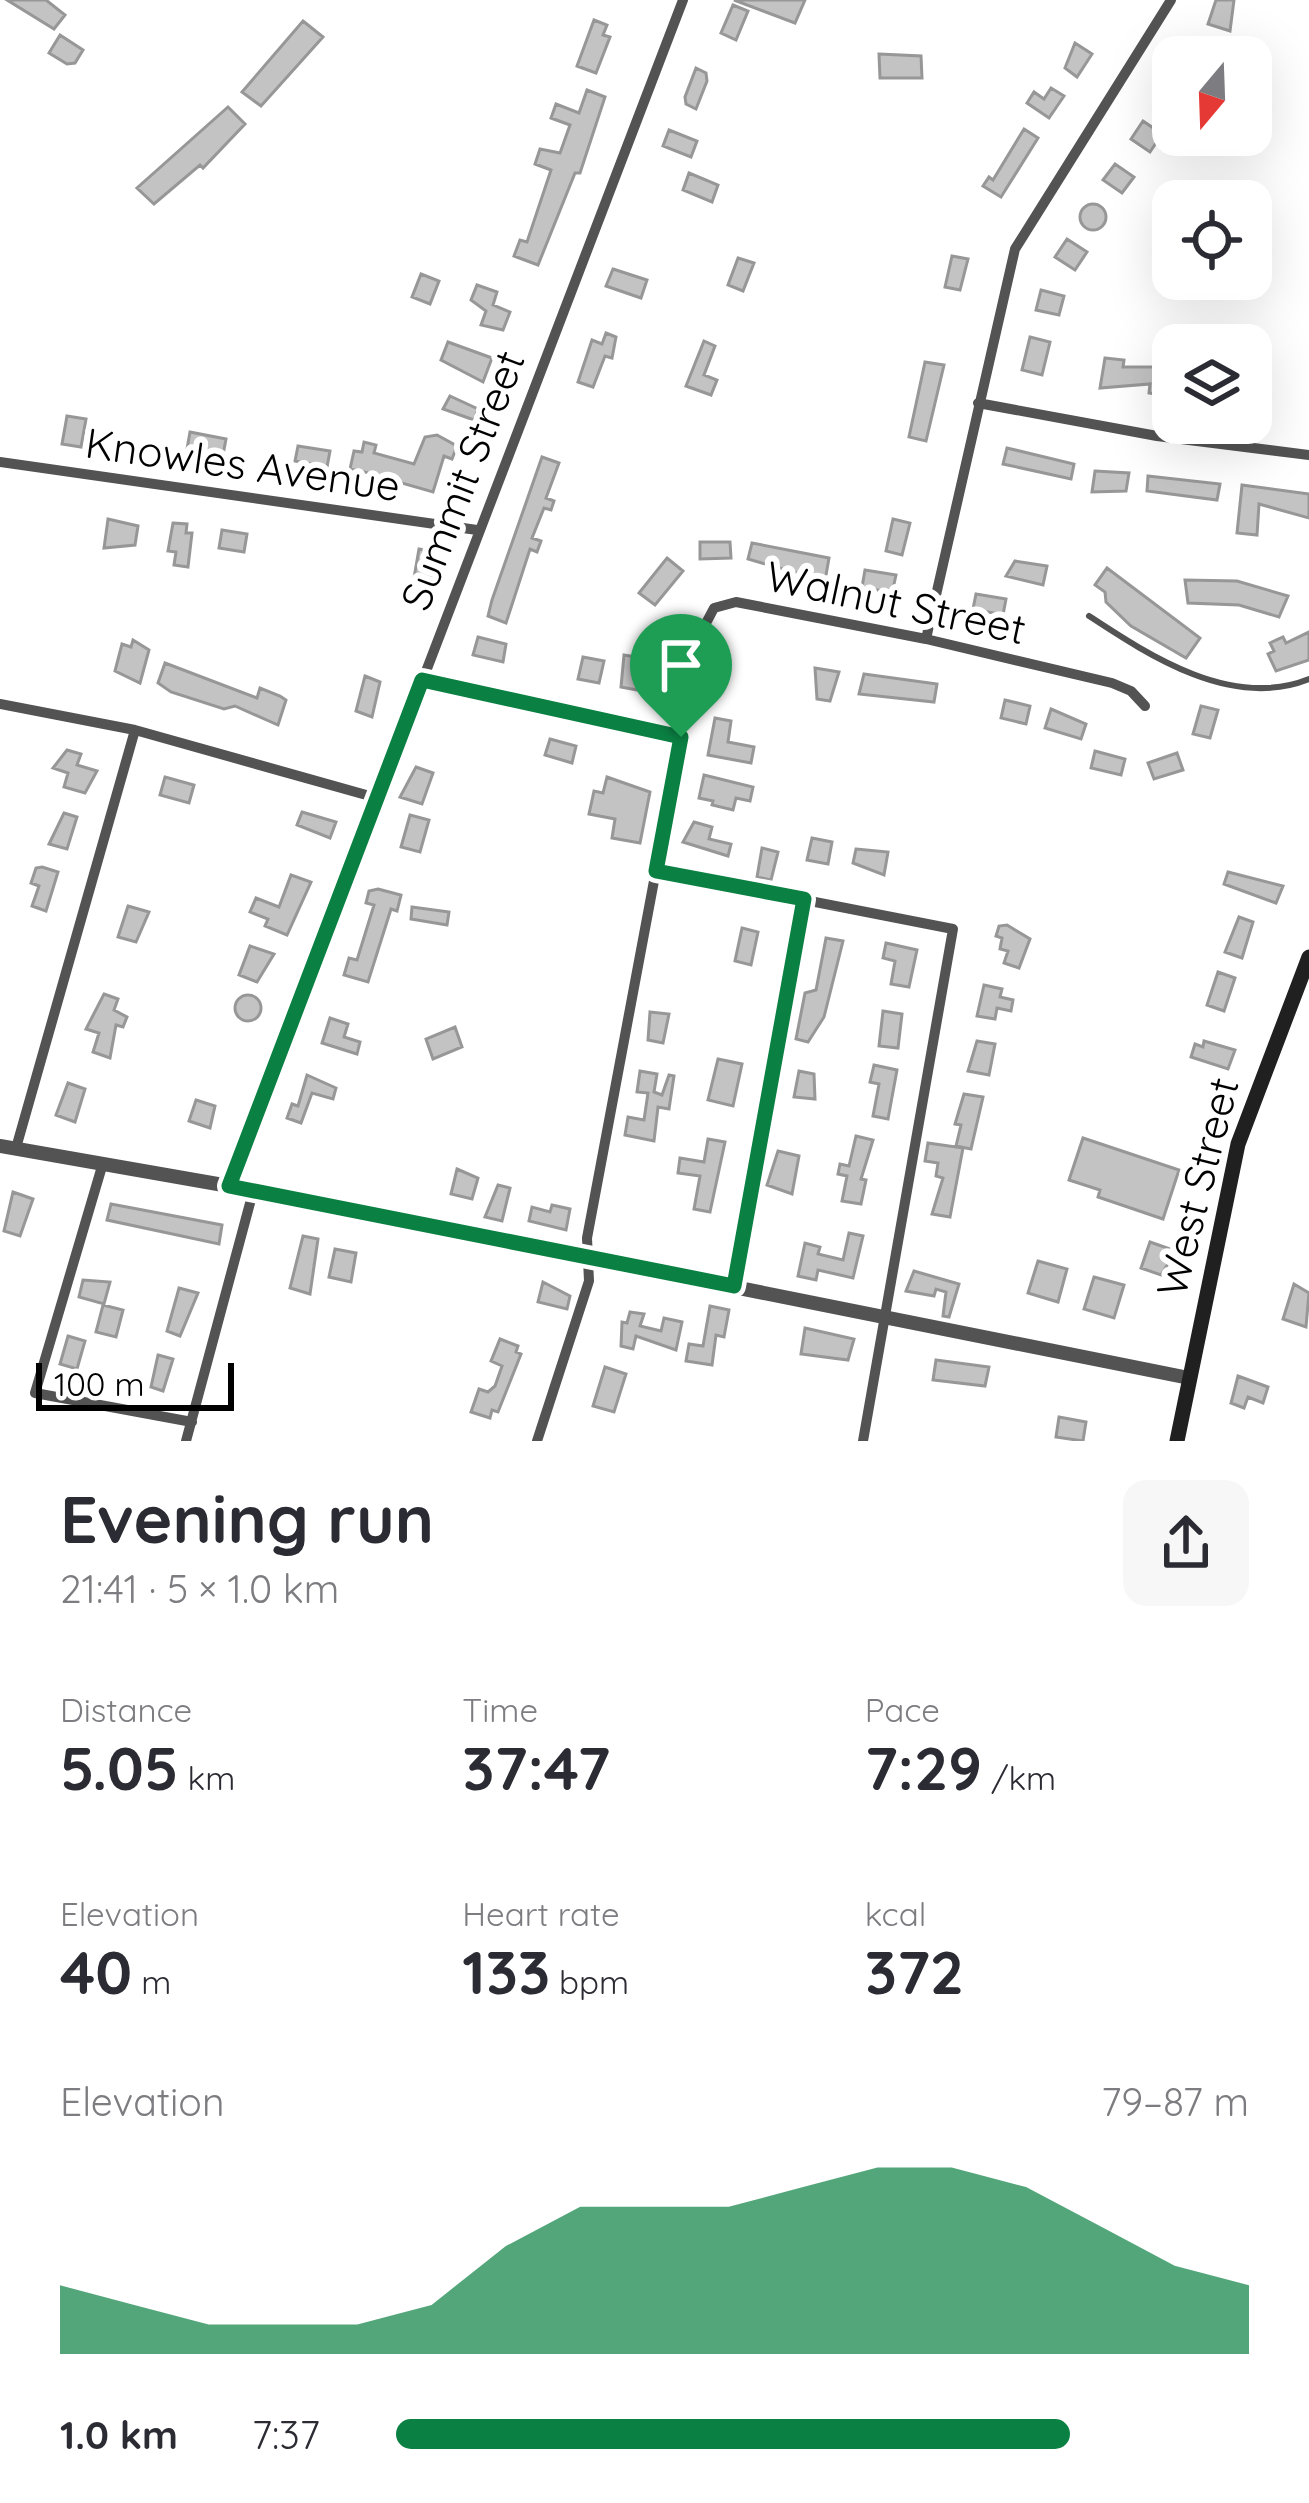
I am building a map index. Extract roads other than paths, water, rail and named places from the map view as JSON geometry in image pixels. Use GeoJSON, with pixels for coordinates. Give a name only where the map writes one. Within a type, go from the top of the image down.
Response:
{"type":"FeatureCollection","features":[{"type":"Feature","properties":{"kind":"main road","name":"West Street"},"geometry":{"type":"LineString","coordinates":[[1177,1441],[1238,1144],[1309,957]]}},
{"type":"Feature","properties":{"kind":"street","name":"Summit Street"},"geometry":{"type":"LineString","coordinates":[[229,1186],[683,0]]}},
{"type":"Feature","properties":{"kind":"street"},"geometry":{"type":"LineString","coordinates":[[926,639],[1016,249],[1171,0]]}},
{"type":"Feature","properties":{"kind":"street"},"geometry":{"type":"LineString","coordinates":[[978,403],[1157,436],[1309,455]]}},
{"type":"Feature","properties":{"kind":"street","name":"Knowles Avenue"},"geometry":{"type":"LineString","coordinates":[[0,462],[477,530]]}},
{"type":"Feature","properties":{"kind":"street","name":"Walnut Street"},"geometry":{"type":"LineString","coordinates":[[537,1441],[589,1281],[585,1260],[656,871],[704,627],[714,608],[736,602],[926,639],[1112,683],[1132,691],[1145,706]]}},
{"type":"Feature","properties":{"kind":"street"},"geometry":{"type":"LineString","coordinates":[[422,680],[681,737]]}},
{"type":"Feature","properties":{"kind":"street"},"geometry":{"type":"LineString","coordinates":[[0,704],[134,730],[377,798]]}},
{"type":"Feature","properties":{"kind":"street"},"geometry":{"type":"LineString","coordinates":[[16,1148],[134,730]]}},
{"type":"Feature","properties":{"kind":"street"},"geometry":{"type":"LineString","coordinates":[[656,871],[953,929],[881,1315],[863,1441]]}},
{"type":"Feature","properties":{"kind":"street"},"geometry":{"type":"LineString","coordinates":[[734,1286],[804,899]]}},
{"type":"Feature","properties":{"kind":"street"},"geometry":{"type":"LineString","coordinates":[[0,1145],[229,1186],[1189,1378]]}},
{"type":"Feature","properties":{"kind":"street"},"geometry":{"type":"LineString","coordinates":[[103,1163],[35,1394],[192,1422]]}},
{"type":"Feature","properties":{"kind":"street"},"geometry":{"type":"LineString","coordinates":[[186,1441],[253,1192]]}},
{"type":"Feature","properties":{"kind":"lane"},"geometry":{"type":"LineString","coordinates":[[1089,616],[1159,662],[1214,681],[1262,687],[1309,679]]}}]}
